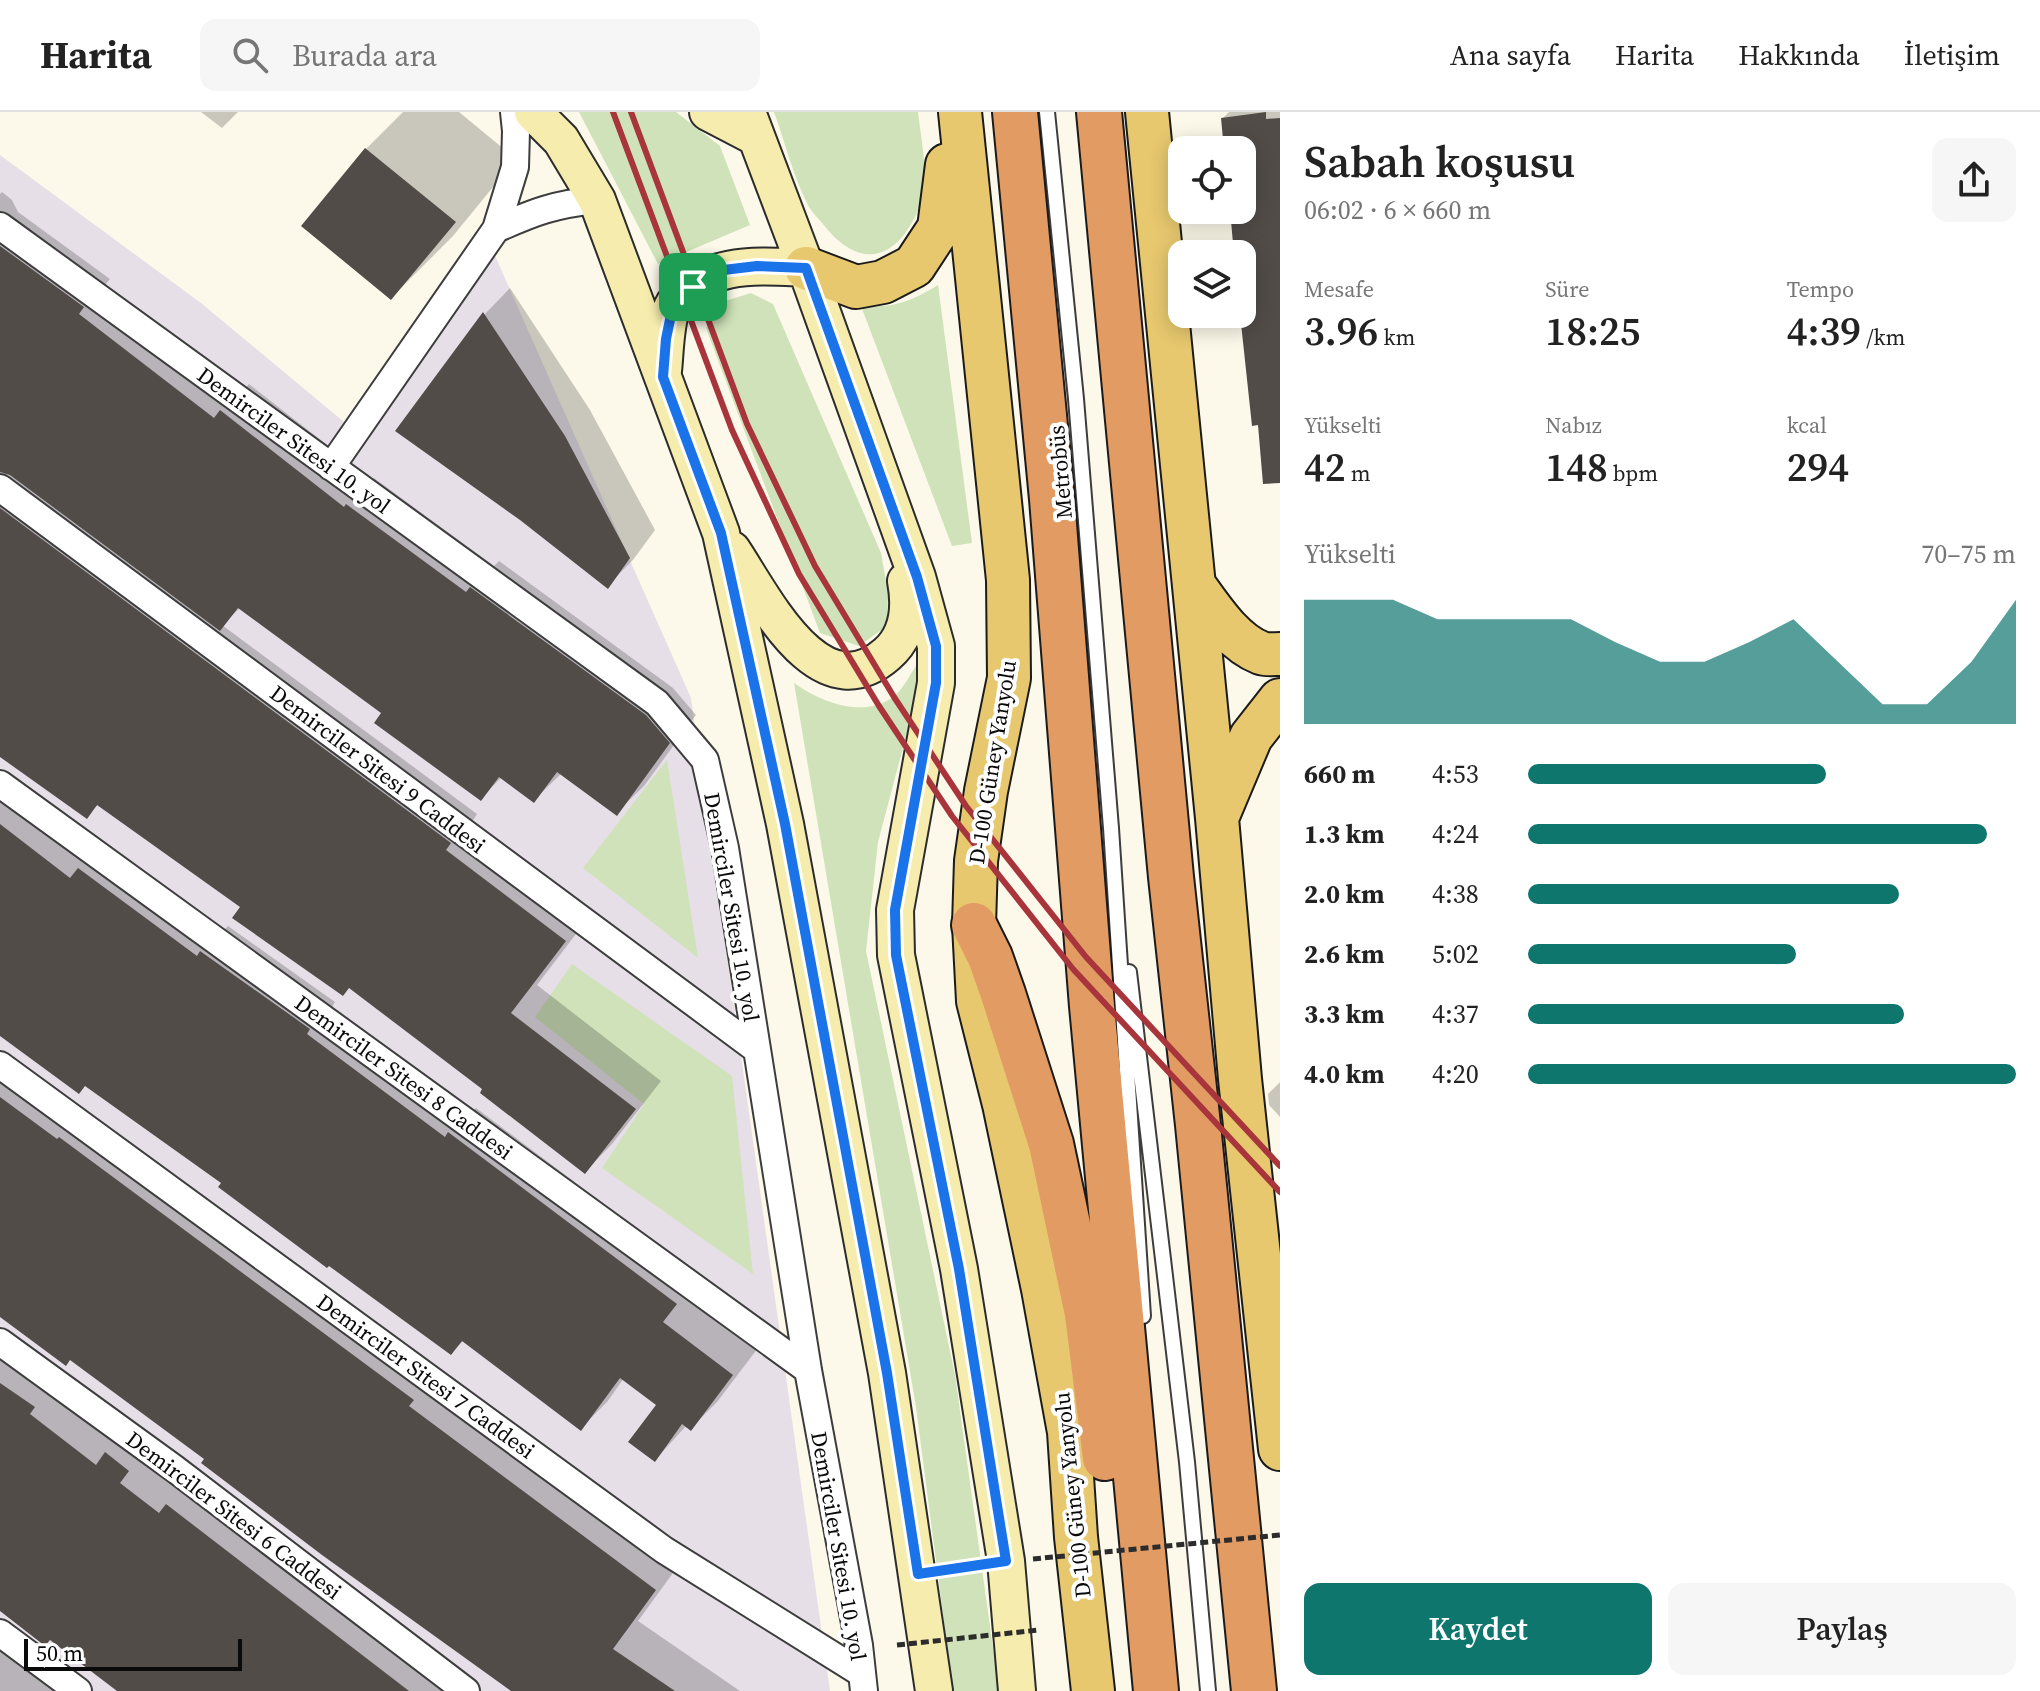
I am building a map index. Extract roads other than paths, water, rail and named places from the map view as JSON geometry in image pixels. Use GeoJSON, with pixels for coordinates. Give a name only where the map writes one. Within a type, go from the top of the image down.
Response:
{"type":"FeatureCollection","features":[{"type":"Feature","properties":{"kind":"highway"},"geometry":{"type":"LineString","coordinates":[[1015,112],[1052,499],[1092,1006],[1154,1674]]}},
{"type":"Feature","properties":{"kind":"highway"},"geometry":{"type":"LineString","coordinates":[[1099,112],[1171,877],[1254,1691]]}},
{"type":"Feature","properties":{"kind":"highway"},"geometry":{"type":"LineString","coordinates":[[974,925],[999,981],[1051,1144],[1087,1314],[1112,1507],[1131,1613],[1154,1674]]}},
{"type":"Feature","properties":{"kind":"main road"},"geometry":{"type":"LineString","coordinates":[[533,112],[561,140],[597,200],[721,533],[785,824],[887,1373],[934,1691]]}},
{"type":"Feature","properties":{"kind":"main road"},"geometry":{"type":"LineString","coordinates":[[708,112],[752,125],[917,577],[936,646],[936,683],[895,910],[896,955],[1020,1560],[1017,1691]]}},
{"type":"Feature","properties":{"kind":"main road"},"geometry":{"type":"LineString","coordinates":[[663,377],[673,305],[715,271],[757,266],[806,268],[856,287],[883,282],[914,266],[939,228],[953,112]]}},
{"type":"Feature","properties":{"kind":"main road","name":"D-100 Güney Yanyolu"},"geometry":{"type":"LineString","coordinates":[[960,112],[1008,580],[1010,630],[1009,678],[986,791],[976,861],[974,925],[978,1001],[1004,1104],[1069,1432],[1076,1537],[1093,1691]]}},
{"type":"Feature","properties":{"kind":"main road"},"geometry":{"type":"LineString","coordinates":[[1147,112],[1240,1079],[1280,1449]]}},
{"type":"Feature","properties":{"kind":"main road"},"geometry":{"type":"LineString","coordinates":[[721,533],[806,654],[830,668],[849,671],[879,661],[895,647],[907,627],[909,598],[894,520]]}},
{"type":"Feature","properties":{"kind":"main road"},"geometry":{"type":"LineString","coordinates":[[1194,585],[1222,622],[1246,644],[1263,654],[1280,654]]}},
{"type":"Feature","properties":{"kind":"main road"},"geometry":{"type":"LineString","coordinates":[[1217,818],[1251,737],[1280,700]]}},
{"type":"Feature","properties":{"kind":"street"},"geometry":{"type":"LineString","coordinates":[[331,467],[496,229],[515,167],[514,112]]}},
{"type":"Feature","properties":{"kind":"street"},"geometry":{"type":"LineString","coordinates":[[496,229],[537,210],[561,203],[597,200]]}},
{"type":"Feature","properties":{"kind":"street","name":"Demirciler Sitesi 10. yol"},"geometry":{"type":"LineString","coordinates":[[0,226],[657,703],[705,760],[725,848],[808,1370],[859,1645],[862,1682]]}},
{"type":"Feature","properties":{"kind":"street","name":"Demirciler Sitesi 9 Caddesi"},"geometry":{"type":"LineString","coordinates":[[0,488],[756,1049]]}},
{"type":"Feature","properties":{"kind":"street","name":"Demirciler Sitesi 8 Caddesi"},"geometry":{"type":"LineString","coordinates":[[0,784],[808,1370]]}},
{"type":"Feature","properties":{"kind":"street","name":"Demirciler Sitesi 7 Caddesi"},"geometry":{"type":"LineString","coordinates":[[0,1065],[664,1550],[862,1682]]}},
{"type":"Feature","properties":{"kind":"street","name":"Demirciler Sitesi 6 Caddesi"},"geometry":{"type":"LineString","coordinates":[[0,1342],[175,1469],[466,1691]]}},
{"type":"Feature","properties":{"kind":"street"},"geometry":{"type":"LineString","coordinates":[[0,1633],[78,1691]]}},
{"type":"Feature","properties":{"kind":"lane","name":"Metrobüs"},"geometry":{"type":"LineString","coordinates":[[1047,112],[1076,399],[1111,828]]}},
{"type":"Feature","properties":{"kind":"lane"},"geometry":{"type":"LineString","coordinates":[[1111,828],[1144,1336]]}},
{"type":"Feature","properties":{"kind":"lane"},"geometry":{"type":"LineString","coordinates":[[1111,828],[1185,1447],[1208,1691]]}},
{"type":"Feature","properties":{"kind":"railway"},"geometry":{"type":"LineString","coordinates":[[613,112],[732,430],[799,574],[879,706],[952,816],[1073,969],[1280,1192]]}},
{"type":"Feature","properties":{"kind":"railway"},"geometry":{"type":"LineString","coordinates":[[631,112],[747,424],[815,566],[894,697],[966,806],[1086,957],[1280,1166]]}}]}
